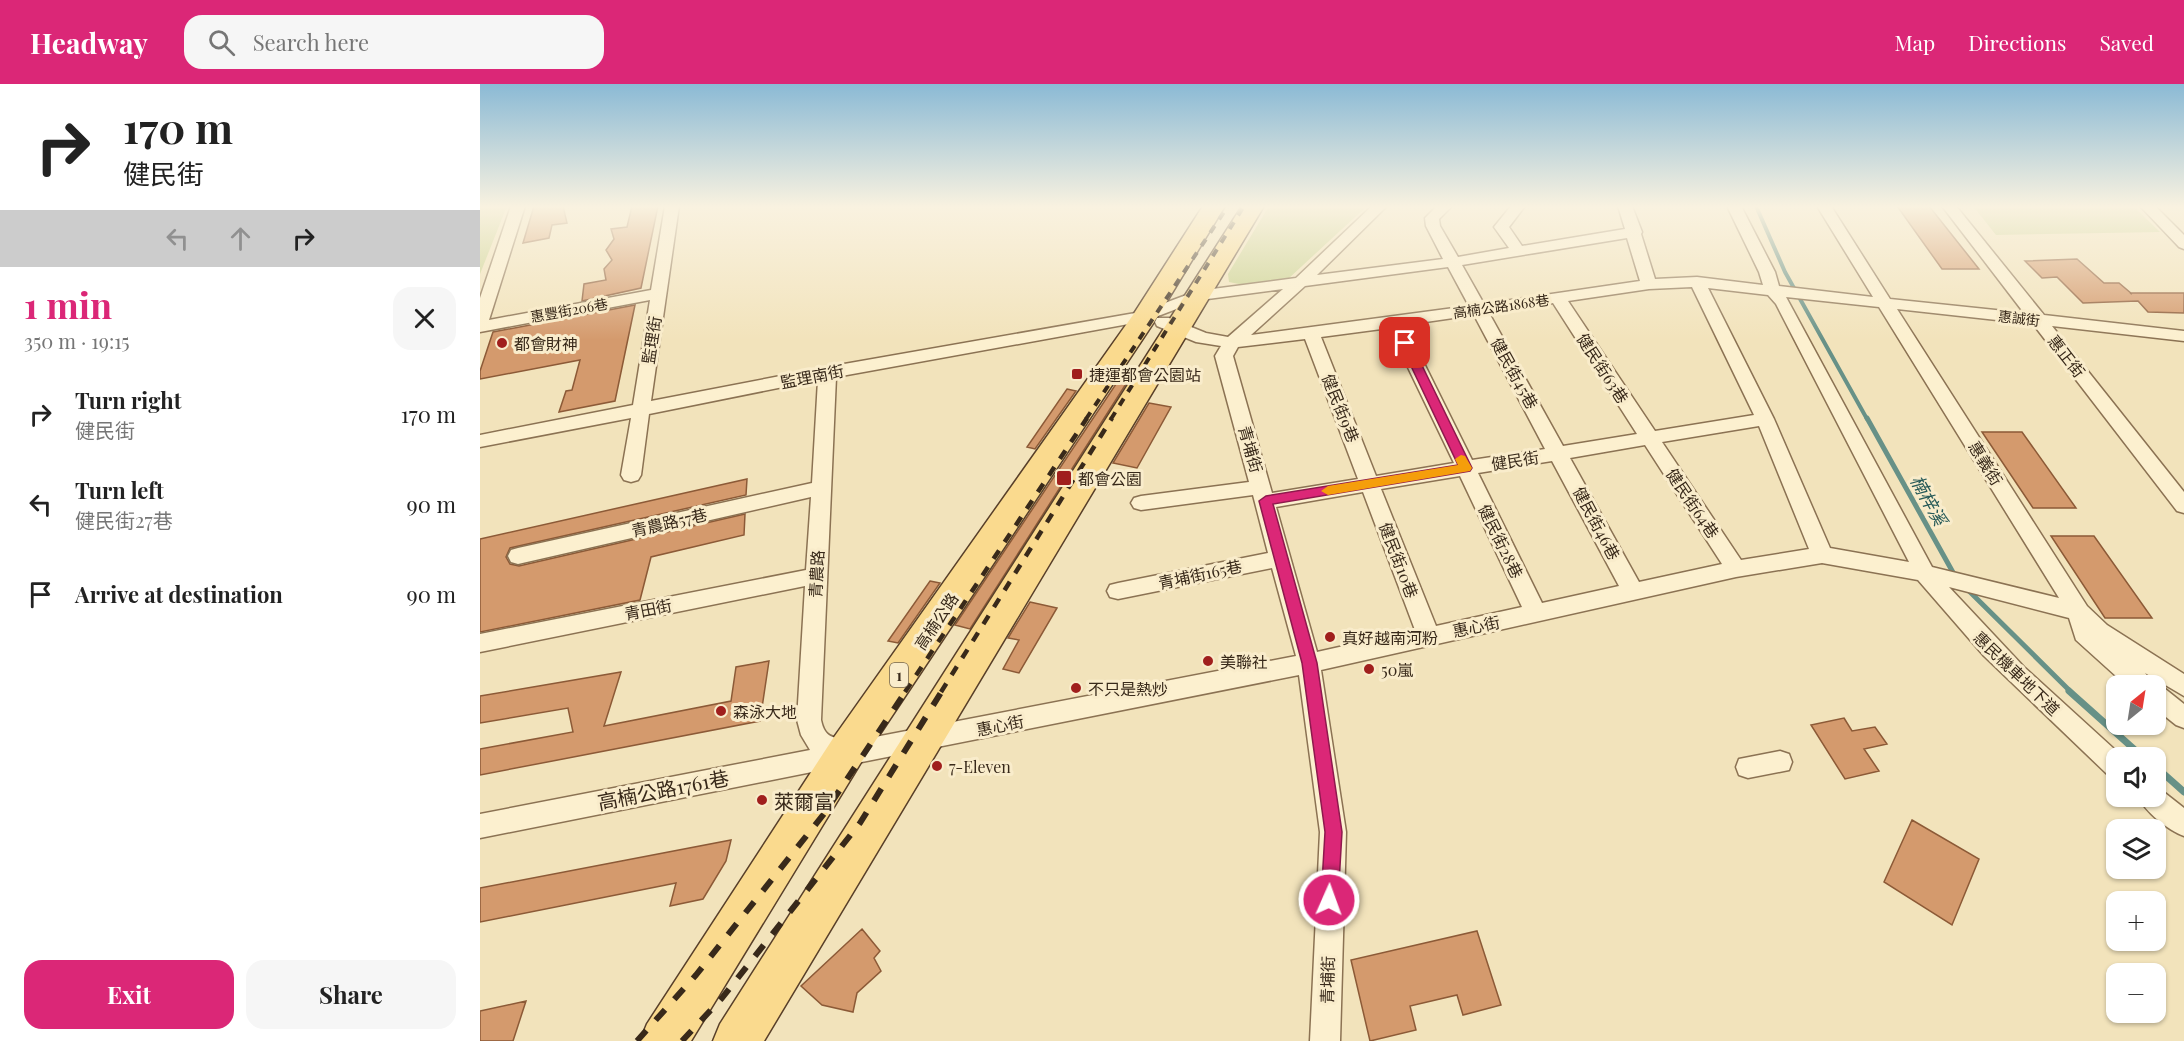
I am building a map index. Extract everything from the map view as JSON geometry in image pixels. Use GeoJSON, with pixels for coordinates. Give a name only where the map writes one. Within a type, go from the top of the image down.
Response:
{"type":"FeatureCollection","features":[{"type":"Feature","properties":{"kind":"main road","name":"高楠公路"},"geometry":{"type":"LineString","coordinates":[[737,1041],[921,741],[1161,321],[1193,251]]}},
{"type":"Feature","properties":{"kind":"main road","name":"高楠公路"},"geometry":{"type":"LineString","coordinates":[[664,1041],[846,752],[1161,321],[1197,296],[1225,251]]}},
{"type":"Feature","properties":{"kind":"street"},"geometry":{"type":"LineString","coordinates":[[480,325],[504,251]]}},
{"type":"Feature","properties":{"kind":"street","name":"監理街"},"geometry":{"type":"LineString","coordinates":[[632,475],[665,251]]}},
{"type":"Feature","properties":{"kind":"street"},"geometry":{"type":"LineString","coordinates":[[1228,349],[1334,251]]}},
{"type":"Feature","properties":{"kind":"street","name":"健民街45巷"},"geometry":{"type":"LineString","coordinates":[[1447,251],[1559,453]]}},
{"type":"Feature","properties":{"kind":"street","name":"監理南街"},"geometry":{"type":"LineString","coordinates":[[480,441],[827,373],[1161,321],[1197,296],[1454,262],[1518,251]]}},
{"type":"Feature","properties":{"kind":"street"},"geometry":{"type":"LineString","coordinates":[[1640,251],[1650,284]]}},
{"type":"Feature","properties":{"kind":"street","name":"惠民機車地下道"},"geometry":{"type":"LineString","coordinates":[[1756,251],[1767,272],[1772,289],[1783,303],[1925,573],[1953,610],[1995,655],[2106,757]]}},
{"type":"Feature","properties":{"kind":"street","name":"惠義街"},"geometry":{"type":"LineString","coordinates":[[1853,251],[2079,612],[2099,631],[2184,686]]}},
{"type":"Feature","properties":{"kind":"street","name":"惠正街"},"geometry":{"type":"LineString","coordinates":[[1984,251],[2184,506]]}},
{"type":"Feature","properties":{"kind":"street"},"geometry":{"type":"LineString","coordinates":[[1697,282],[1765,419],[1822,555]]}},
{"type":"Feature","properties":{"kind":"street","name":"高楠公路1868巷"},"geometry":{"type":"LineString","coordinates":[[1161,321],[1228,349],[1311,333],[1650,284],[1697,282],[1853,300]]}},
{"type":"Feature","properties":{"kind":"street","name":"惠豐街206巷"},"geometry":{"type":"LineString","coordinates":[[480,325],[658,294]]}},
{"type":"Feature","properties":{"kind":"street","name":"健民街63巷"},"geometry":{"type":"LineString","coordinates":[[1557,297],[1649,438]]}},
{"type":"Feature","properties":{"kind":"street","name":"惠誠街"},"geometry":{"type":"LineString","coordinates":[[1853,300],[2184,336]]}},
{"type":"Feature","properties":{"kind":"street","name":"健民街28巷"},"geometry":{"type":"LineString","coordinates":[[1395,322],[1536,613]]}},
{"type":"Feature","properties":{"kind":"street","name":"健民街9巷"},"geometry":{"type":"LineString","coordinates":[[1311,333],[1371,484]]}},
{"type":"Feature","properties":{"kind":"street","name":"青埔街"},"geometry":{"type":"LineString","coordinates":[[1228,349],[1309,663],[1333,832],[1325,1041]]}},
{"type":"Feature","properties":{"kind":"street","name":"青農路"},"geometry":{"type":"LineString","coordinates":[[827,373],[809,720],[814,739],[819,744],[846,752]]}},
{"type":"Feature","properties":{"kind":"street","name":"健民街"},"geometry":{"type":"LineString","coordinates":[[1141,503],[1371,484],[1765,419]]}},
{"type":"Feature","properties":{"kind":"street","name":"健民街64巷"},"geometry":{"type":"LineString","coordinates":[[1649,438],[1736,569]]}},
{"type":"Feature","properties":{"kind":"street","name":"健民街46巷"},"geometry":{"type":"LineString","coordinates":[[1559,453],[1634,593]]}},
{"type":"Feature","properties":{"kind":"street","name":"健民街10巷"},"geometry":{"type":"LineString","coordinates":[[1371,484],[1428,636]]}},
{"type":"Feature","properties":{"kind":"street","name":"青農路57巷"},"geometry":{"type":"LineString","coordinates":[[518,555],[821,488]]}},
{"type":"Feature","properties":{"kind":"street","name":"惠心街"},"geometry":{"type":"LineString","coordinates":[[846,752],[921,741],[1309,663],[1736,569],[1822,555],[1925,573],[2079,612]]}},
{"type":"Feature","properties":{"kind":"street","name":"青埔街165巷"},"geometry":{"type":"LineString","coordinates":[[1118,591],[1281,558]]}},
{"type":"Feature","properties":{"kind":"street","name":"青田街"},"geometry":{"type":"LineString","coordinates":[[480,642],[816,576]]}},
{"type":"Feature","properties":{"kind":"street"},"geometry":{"type":"LineString","coordinates":[[2079,612],[2084,634],[2131,675]]}},
{"type":"Feature","properties":{"kind":"street"},"geometry":{"type":"LineString","coordinates":[[2166,703],[2184,718]]}},
{"type":"Feature","properties":{"kind":"street","name":"高楠公路1761巷"},"geometry":{"type":"LineString","coordinates":[[480,826],[846,752]]}},
{"type":"Feature","properties":{"kind":"street"},"geometry":{"type":"LineString","coordinates":[[1748,767],[1780,762]]}},
{"type":"Feature","properties":{"kind":"street"},"geometry":{"type":"LineString","coordinates":[[2163,807],[2184,824]]}},
{"type":"Feature","properties":{"kind":"green space"},"geometry":{"type":"Polygon","coordinates":[[[480,251],[489,251],[480,274],[480,251]]]}},
{"type":"Feature","properties":{"kind":"green space"},"geometry":{"type":"Polygon","coordinates":[[[1242,251],[1319,251],[1288,279],[1244,285],[1229,282],[1228,274],[1242,251]]]}},
{"type":"Feature","properties":{"kind":"building"},"geometry":{"type":"Polygon","coordinates":[[[606,251],[649,251],[641,288],[582,301],[584,284],[606,280],[604,269],[612,260],[606,251]]]}},
{"type":"Feature","properties":{"kind":"building"},"geometry":{"type":"Polygon","coordinates":[[[1929,251],[1964,251],[1979,269],[1942,269],[1929,251]]]}},
{"type":"Feature","properties":{"kind":"building"},"geometry":{"type":"Polygon","coordinates":[[[2077,259],[2104,283],[2119,283],[2131,293],[2184,293],[2184,313],[2148,312],[2138,301],[2083,303],[2057,277],[2042,278],[2025,261],[2077,259]]]}},
{"type":"Feature","properties":{"kind":"building"},"geometry":{"type":"Polygon","coordinates":[[[635,305],[615,401],[559,412],[566,391],[572,390],[580,360],[480,379],[480,371],[493,332],[635,305]]]}},
{"type":"Feature","properties":{"kind":"building"},"geometry":{"type":"Polygon","coordinates":[[[1122,375],[1131,376],[970,629],[955,625],[1122,375]]]}},
{"type":"Feature","properties":{"kind":"building"},"geometry":{"type":"Polygon","coordinates":[[[1067,389],[1076,391],[1035,449],[1027,447],[1067,389]]]}},
{"type":"Feature","properties":{"kind":"building"},"geometry":{"type":"Polygon","coordinates":[[[1149,403],[1171,407],[1137,468],[1113,463],[1149,403]]]}},
{"type":"Feature","properties":{"kind":"building"},"geometry":{"type":"Polygon","coordinates":[[[1982,432],[2022,432],[2076,508],[2033,508],[1982,432]]]}},
{"type":"Feature","properties":{"kind":"building"},"geometry":{"type":"Polygon","coordinates":[[[747,479],[746,495],[510,548],[506,557],[510,564],[519,566],[745,514],[744,535],[651,557],[640,600],[480,632],[480,539],[747,479]]]}},
{"type":"Feature","properties":{"kind":"building"},"geometry":{"type":"Polygon","coordinates":[[[2051,536],[2094,536],[2152,618],[2105,618],[2051,536]]]}},
{"type":"Feature","properties":{"kind":"building"},"geometry":{"type":"Polygon","coordinates":[[[930,581],[940,583],[898,643],[888,641],[930,581]]]}},
{"type":"Feature","properties":{"kind":"building"},"geometry":{"type":"Polygon","coordinates":[[[1030,602],[1057,608],[1019,673],[1003,669],[1019,640],[1008,638],[1030,602]]]}},
{"type":"Feature","properties":{"kind":"building"},"geometry":{"type":"Polygon","coordinates":[[[769,661],[760,721],[480,775],[480,749],[573,732],[568,708],[480,723],[480,696],[621,672],[604,726],[731,701],[736,667],[769,661]]]}},
{"type":"Feature","properties":{"kind":"building"},"geometry":{"type":"Polygon","coordinates":[[[1844,718],[1852,731],[1875,727],[1887,744],[1864,749],[1879,771],[1845,779],[1811,725],[1844,718]]]}},
{"type":"Feature","properties":{"kind":"building"},"geometry":{"type":"Polygon","coordinates":[[[1912,820],[1979,859],[1952,925],[1884,882],[1912,820]]]}},
{"type":"Feature","properties":{"kind":"building"},"geometry":{"type":"Polygon","coordinates":[[[731,840],[726,861],[703,899],[670,906],[676,883],[480,922],[480,888],[731,840]]]}},
{"type":"Feature","properties":{"kind":"building"},"geometry":{"type":"Polygon","coordinates":[[[862,929],[880,951],[874,958],[881,971],[857,993],[853,1012],[822,1005],[801,986],[862,929]]]}},
{"type":"Feature","properties":{"kind":"building"},"geometry":{"type":"Polygon","coordinates":[[[1477,931],[1501,1005],[1463,1015],[1457,995],[1410,1006],[1416,1030],[1370,1041],[1351,960],[1477,931]]]}},
{"type":"Feature","properties":{"kind":"building"},"geometry":{"type":"Polygon","coordinates":[[[526,1001],[513,1041],[480,1041],[480,1011],[526,1001]]]}},
{"type":"Feature","properties":{"kind":"waterway","name":"楠梓溪"},"geometry":{"type":"LineString","coordinates":[[1776,251],[1785,272],[1867,419]]}},
{"type":"Feature","properties":{"kind":"waterway","name":"楠梓溪"},"geometry":{"type":"LineString","coordinates":[[1867,418],[1955,576]]}},
{"type":"Feature","properties":{"kind":"waterway","name":"楠梓溪"},"geometry":{"type":"LineString","coordinates":[[1965,587],[2071,692]]}},
{"type":"Feature","properties":{"kind":"waterway","name":"楠梓溪"},"geometry":{"type":"LineString","coordinates":[[2069,691],[2132,747]]}},
{"type":"Feature","properties":{"kind":"waterway","name":"楠梓溪"},"geometry":{"type":"LineString","coordinates":[[2166,776],[2184,792]]}},
{"type":"Feature","properties":{"kind":"railway"},"geometry":{"type":"LineString","coordinates":[[1086,419],[1198,251]]}},
{"type":"Feature","properties":{"kind":"railway"},"geometry":{"type":"LineString","coordinates":[[1111,419],[1216,251]]}},
{"type":"Feature","properties":{"kind":"railway"},"geometry":{"type":"LineString","coordinates":[[905,692],[1087,418]]}},
{"type":"Feature","properties":{"kind":"railway"},"geometry":{"type":"LineString","coordinates":[[941,692],[1112,418]]}},
{"type":"Feature","properties":{"kind":"railway"},"geometry":{"type":"LineString","coordinates":[[637,1041],[696,975],[823,815],[906,691]]}},
{"type":"Feature","properties":{"kind":"railway"},"geometry":{"type":"LineString","coordinates":[[682,1041],[722,998],[860,823],[942,691]]}},
{"type":"Feature","properties":{"kind":"slow traffic"},"geometry":{"type":"LineString","coordinates":[[1328,491],[1466,468],[1461,459]]}},
{"type":"Feature","properties":{"kind":"place","name":"都會財神"},"geometry":{"type":"Point","coordinates":[502,343]}},
{"type":"Feature","properties":{"kind":"place","name":"捷運都會公園站"},"geometry":{"type":"Point","coordinates":[1077,374]}},
{"type":"Feature","properties":{"kind":"place","name":"都會公園"},"geometry":{"type":"Point","coordinates":[1064,478]}},
{"type":"Feature","properties":{"kind":"place","name":"真好越南河粉"},"geometry":{"type":"Point","coordinates":[1330,637]}},
{"type":"Feature","properties":{"kind":"place","name":"美聯社"},"geometry":{"type":"Point","coordinates":[1208,661]}},
{"type":"Feature","properties":{"kind":"place","name":"50嵐"},"geometry":{"type":"Point","coordinates":[1369,669]}},
{"type":"Feature","properties":{"kind":"place","name":"不只是熱炒"},"geometry":{"type":"Point","coordinates":[1076,688]}},
{"type":"Feature","properties":{"kind":"place","name":"森泳大地"},"geometry":{"type":"Point","coordinates":[721,711]}},
{"type":"Feature","properties":{"kind":"place","name":"7-Eleven"},"geometry":{"type":"Point","coordinates":[937,766]}},
{"type":"Feature","properties":{"kind":"place","name":"萊爾富"},"geometry":{"type":"Point","coordinates":[762,800]}},
{"type":"Feature","properties":{"kind":"route"},"geometry":{"type":"LineString","coordinates":[[1329,900],[1333,832],[1309,663],[1266,501],[1466,468],[1405,343]]}}]}
